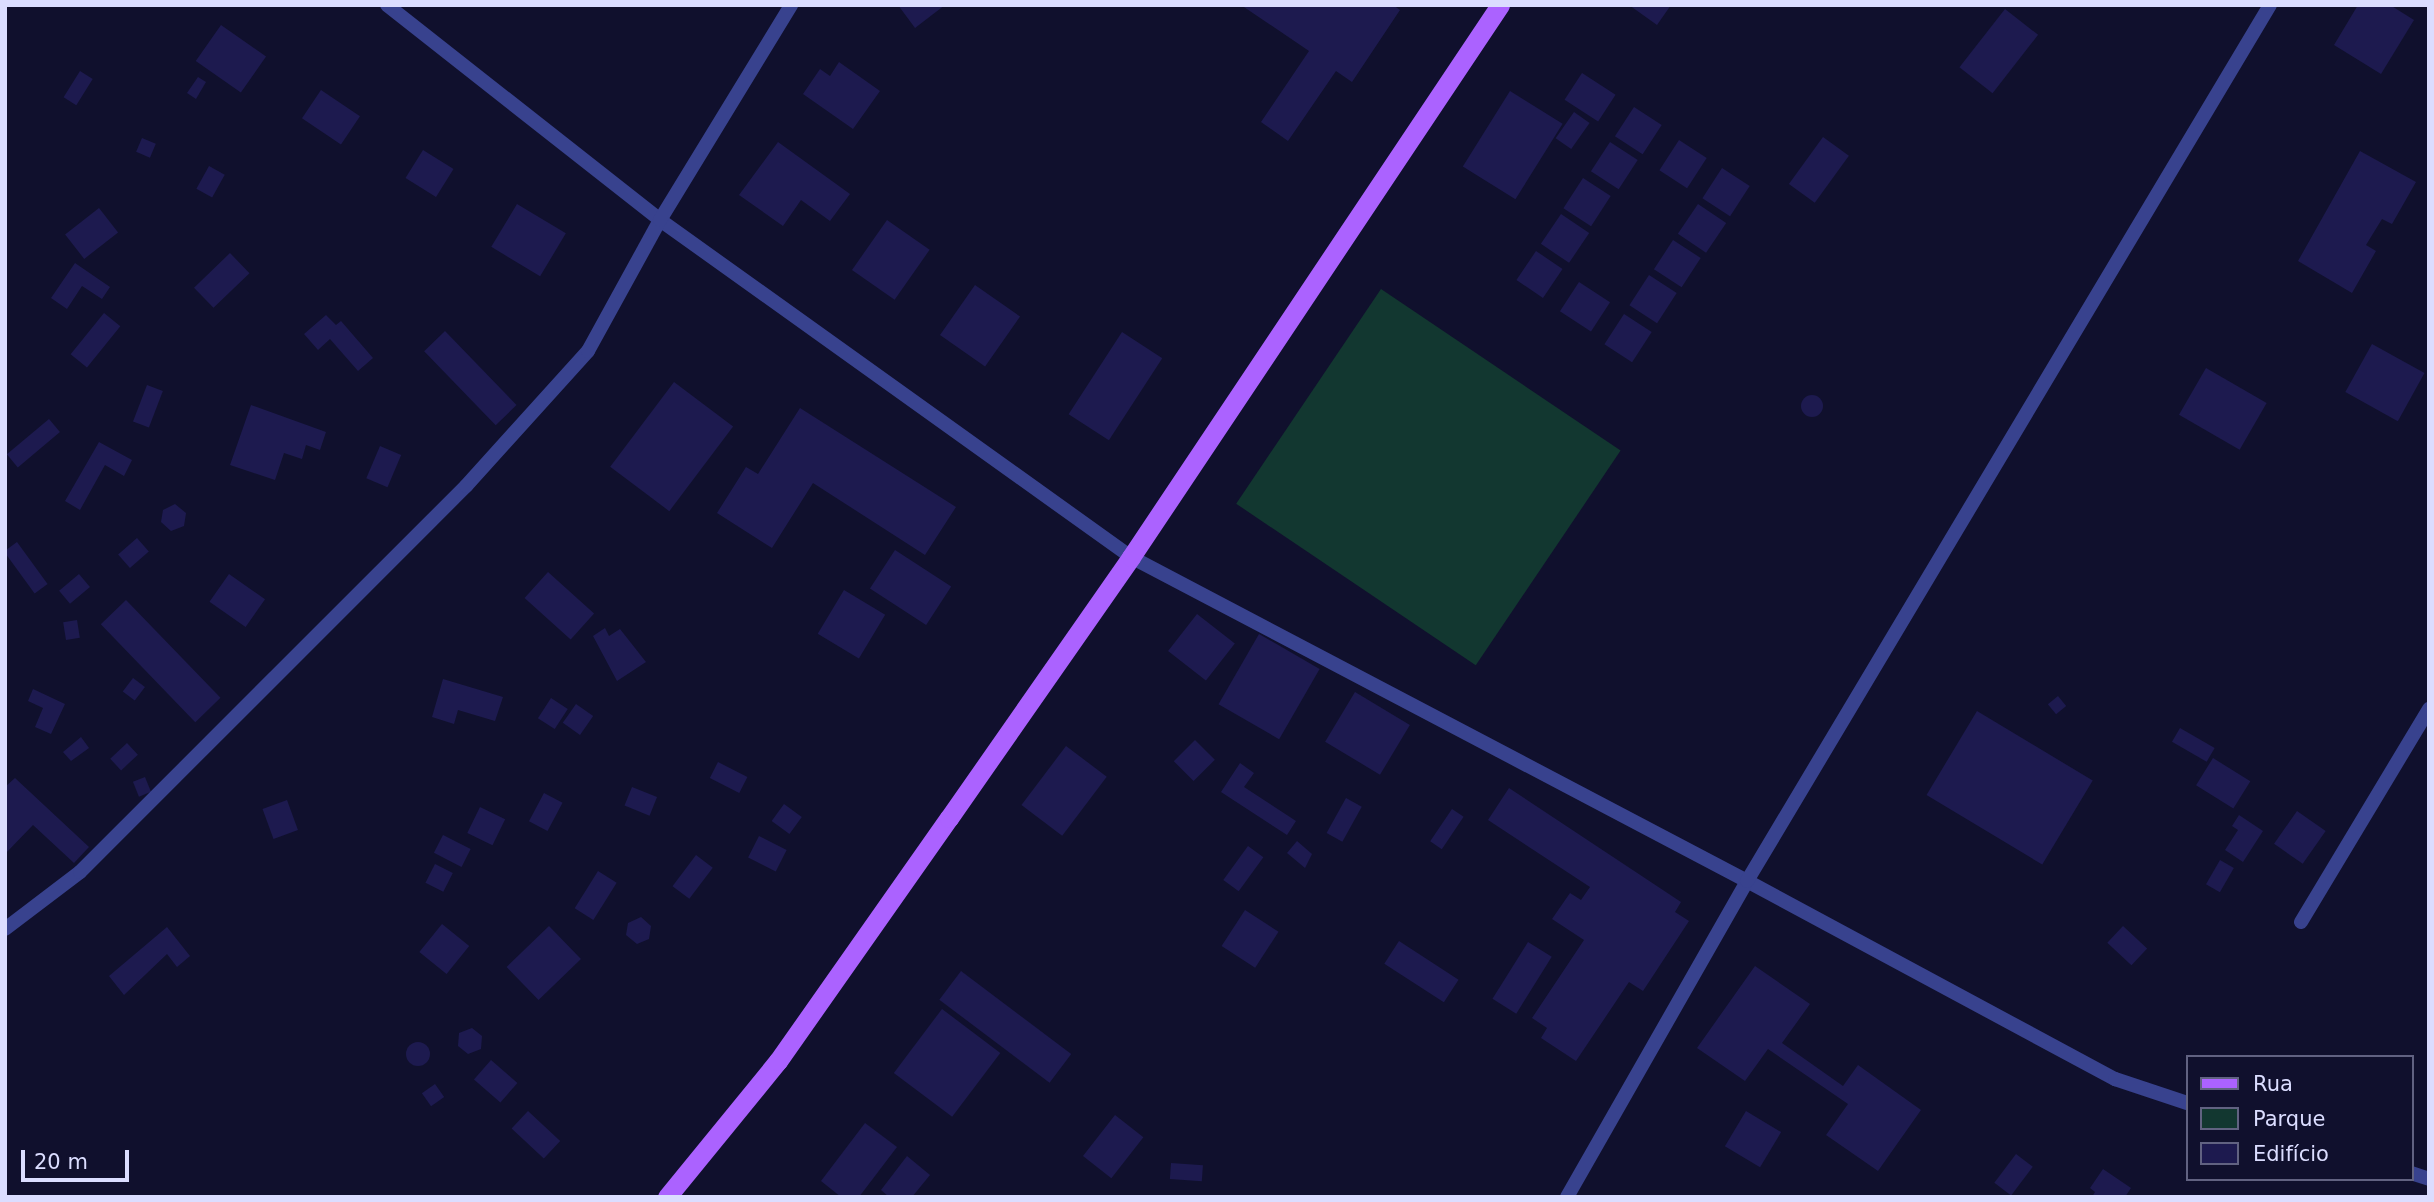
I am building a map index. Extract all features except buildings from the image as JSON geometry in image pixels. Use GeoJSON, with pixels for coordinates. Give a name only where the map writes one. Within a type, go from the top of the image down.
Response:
{"type":"FeatureCollection","features":[{"type":"Feature","properties":{"kind":"main road"},"geometry":{"type":"LineString","coordinates":[[667,1197],[778,1061],[1131,557],[1500,5]]}},
{"type":"Feature","properties":{"kind":"street"},"geometry":{"type":"LineString","coordinates":[[387,5],[660,220],[1131,557],[1747,881],[2115,1079],[2186,1103]]}},
{"type":"Feature","properties":{"kind":"street"},"geometry":{"type":"LineString","coordinates":[[5,929],[80,872],[484,467],[588,351],[660,220],[791,5]]}},
{"type":"Feature","properties":{"kind":"street"},"geometry":{"type":"LineString","coordinates":[[1567,1197],[1747,881],[2270,5]]}},
{"type":"Feature","properties":{"kind":"street"},"geometry":{"type":"LineString","coordinates":[[2301,922],[2429,709]]}},
{"type":"Feature","properties":{"kind":"green space"},"geometry":{"type":"Polygon","coordinates":[[[1381,289],[1621,451],[1476,665],[1236,504],[1381,289]]]}}]}
